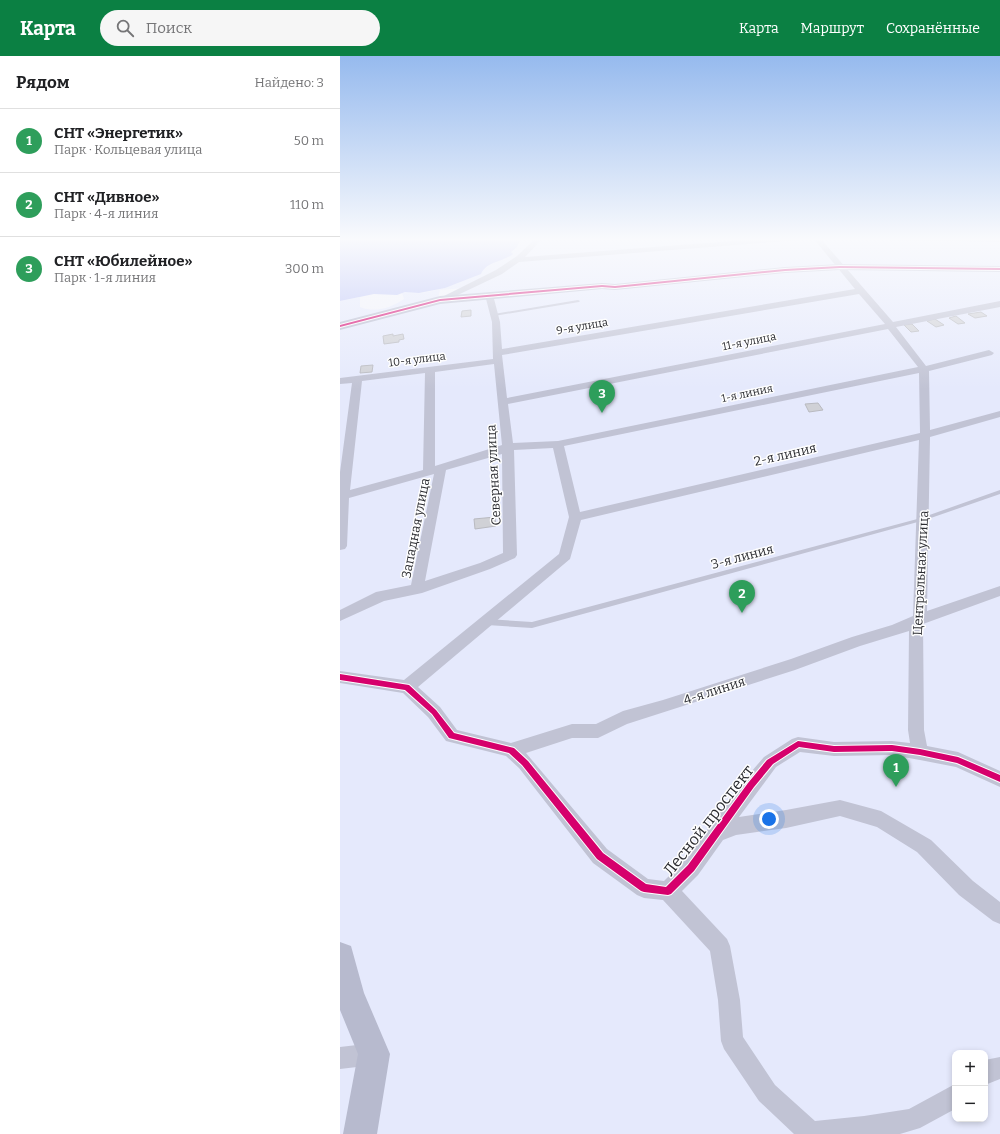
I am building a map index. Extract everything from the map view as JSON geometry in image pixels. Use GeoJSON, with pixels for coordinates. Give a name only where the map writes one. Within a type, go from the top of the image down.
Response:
{"type":"FeatureCollection","features":[{"type":"Feature","properties":{"kind":"street"},"geometry":{"type":"LineString","coordinates":[[440,300],[465,288]]}},
{"type":"Feature","properties":{"kind":"street"},"geometry":{"type":"LineString","coordinates":[[340,326],[440,300],[573,288]]}},
{"type":"Feature","properties":{"kind":"street"},"geometry":{"type":"LineString","coordinates":[[859,288],[891,326],[924,369]]}},
{"type":"Feature","properties":{"kind":"street","name":"9-я улица"},"geometry":{"type":"LineString","coordinates":[[497,357],[861,291]]}},
{"type":"Feature","properties":{"kind":"street","name":"Северная улица"},"geometry":{"type":"LineString","coordinates":[[417,589],[485,566],[510,554],[508,447],[497,357],[494,315],[489,295]]}},
{"type":"Feature","properties":{"kind":"street","name":"11-я улица"},"geometry":{"type":"LineString","coordinates":[[503,402],[1000,304]]}},
{"type":"Feature","properties":{"kind":"street","name":"1-я линия"},"geometry":{"type":"LineString","coordinates":[[441,468],[497,452],[508,447],[558,444],[924,369],[989,353]]}},
{"type":"Feature","properties":{"kind":"street","name":"10-я улица"},"geometry":{"type":"LineString","coordinates":[[340,381],[430,370],[497,357]]}},
{"type":"Feature","properties":{"kind":"street","name":"Центральная улица"},"geometry":{"type":"LineString","coordinates":[[920,752],[916,730],[918,620],[925,435],[924,369]]}},
{"type":"Feature","properties":{"kind":"street","name":"Западная улица"},"geometry":{"type":"LineString","coordinates":[[417,589],[441,468],[429,472],[430,370]]}},
{"type":"Feature","properties":{"kind":"street"},"geometry":{"type":"LineString","coordinates":[[340,546],[343,496],[357,379]]}},
{"type":"Feature","properties":{"kind":"street","name":"2-я линия"},"geometry":{"type":"LineString","coordinates":[[575,517],[925,435],[1000,414]]}},
{"type":"Feature","properties":{"kind":"street"},"geometry":{"type":"LineString","coordinates":[[340,677],[407,687],[565,556],[575,517],[558,444]]}},
{"type":"Feature","properties":{"kind":"street"},"geometry":{"type":"LineString","coordinates":[[343,496],[429,472]]}},
{"type":"Feature","properties":{"kind":"street"},"geometry":{"type":"LineString","coordinates":[[340,616],[381,596],[417,589]]}},
{"type":"Feature","properties":{"kind":"street","name":"4-я линия"},"geometry":{"type":"LineString","coordinates":[[511,750],[572,731],[598,731],[623,718],[663,707],[795,664],[857,641],[896,630],[918,620],[1000,591]]}},
{"type":"Feature","properties":{"kind":"street","name":"Лесной проспект"},"geometry":{"type":"LineString","coordinates":[[407,687],[434,712],[452,736],[511,750],[525,763],[600,856],[644,888],[668,891],[691,868],[751,785],[770,762],[798,744],[834,748],[892,748],[920,752],[958,760],[1000,779]]}},
{"type":"Feature","properties":{"kind":"street"},"geometry":{"type":"LineString","coordinates":[[716,833],[736,826],[786,819],[840,808],[881,820],[924,846],[966,888],[1000,914]]}},
{"type":"Feature","properties":{"kind":"street"},"geometry":{"type":"LineString","coordinates":[[668,891],[720,946],[730,1000],[732,1041],[766,1093],[811,1133],[864,1128],[912,1120],[952,1098]]}},
{"type":"Feature","properties":{"kind":"street"},"geometry":{"type":"LineString","coordinates":[[340,957],[349,994],[374,1054],[360,1134]]}},
{"type":"Feature","properties":{"kind":"street"},"geometry":{"type":"LineString","coordinates":[[340,1058],[374,1054]]}},
{"type":"Feature","properties":{"kind":"street"},"geometry":{"type":"LineString","coordinates":[[988,1071],[1000,1068]]}},
{"type":"Feature","properties":{"kind":"lane"},"geometry":{"type":"LineString","coordinates":[[494,315],[578,301]]}},
{"type":"Feature","properties":{"kind":"lane","name":"3-я линия"},"geometry":{"type":"LineString","coordinates":[[487,622],[532,625],[923,519],[1000,492]]}},
{"type":"Feature","properties":{"kind":"shaded area"},"geometry":{"type":"Polygon","coordinates":[[[442,288],[459,288],[440,290],[438,298],[340,325],[340,301],[360,297],[360,307],[371,310],[383,309],[404,299],[402,293],[420,293],[442,288]]]}},
{"type":"Feature","properties":{"kind":"shaded area"},"geometry":{"type":"Polygon","coordinates":[[[462,288],[1000,288],[1000,1134],[340,1134],[340,329],[440,300],[462,288]]]}},
{"type":"Feature","properties":{"kind":"water"},"geometry":{"type":"Polygon","coordinates":[[[340,288],[443,288],[419,293],[405,292],[397,295],[374,294],[340,301],[340,288]]]}},
{"type":"Feature","properties":{"kind":"building"},"geometry":{"type":"Polygon","coordinates":[[[471,310],[471,316],[461,317],[462,311],[471,310]]]}},
{"type":"Feature","properties":{"kind":"building"},"geometry":{"type":"Polygon","coordinates":[[[981,312],[987,316],[975,318],[968,314],[981,312]]]}},
{"type":"Feature","properties":{"kind":"building"},"geometry":{"type":"Polygon","coordinates":[[[956,316],[965,323],[958,324],[949,318],[956,316]]]}},
{"type":"Feature","properties":{"kind":"building"},"geometry":{"type":"Polygon","coordinates":[[[935,319],[944,325],[936,327],[927,321],[935,319]]]}},
{"type":"Feature","properties":{"kind":"building"},"geometry":{"type":"Polygon","coordinates":[[[912,324],[919,331],[911,332],[904,325],[912,324]]]}},
{"type":"Feature","properties":{"kind":"building"},"geometry":{"type":"Polygon","coordinates":[[[393,334],[393,336],[403,334],[404,339],[399,340],[399,342],[384,344],[383,336],[393,334]]]}},
{"type":"Feature","properties":{"kind":"building"},"geometry":{"type":"Polygon","coordinates":[[[373,365],[372,372],[360,373],[361,366],[373,365]]]}},
{"type":"Feature","properties":{"kind":"building"},"geometry":{"type":"Polygon","coordinates":[[[818,403],[823,410],[809,412],[805,404],[818,403]]]}},
{"type":"Feature","properties":{"kind":"building"},"geometry":{"type":"Polygon","coordinates":[[[495,517],[496,526],[475,529],[474,519],[495,517]]]}},
{"type":"Feature","properties":{"kind":"cycle path"},"geometry":{"type":"LineString","coordinates":[[340,326],[440,300],[575,288]]}},
{"type":"Feature","properties":{"kind":"cycle path"},"geometry":{"type":"LineString","coordinates":[[340,677],[407,687],[434,712],[452,736],[511,750],[525,763],[600,856],[644,888],[668,891],[691,868],[751,785],[770,762],[798,744],[834,749],[892,748],[920,752],[958,760],[1000,779]]}},
{"type":"Feature","properties":{"kind":"place","name":"СНТ «Юбилейное»"},"geometry":{"type":"Point","coordinates":[602,413]}},
{"type":"Feature","properties":{"kind":"place","name":"СНТ «Дивное»"},"geometry":{"type":"Point","coordinates":[742,613]}},
{"type":"Feature","properties":{"kind":"place","name":"СНТ «Энергетик»"},"geometry":{"type":"Point","coordinates":[896,787]}}]}
